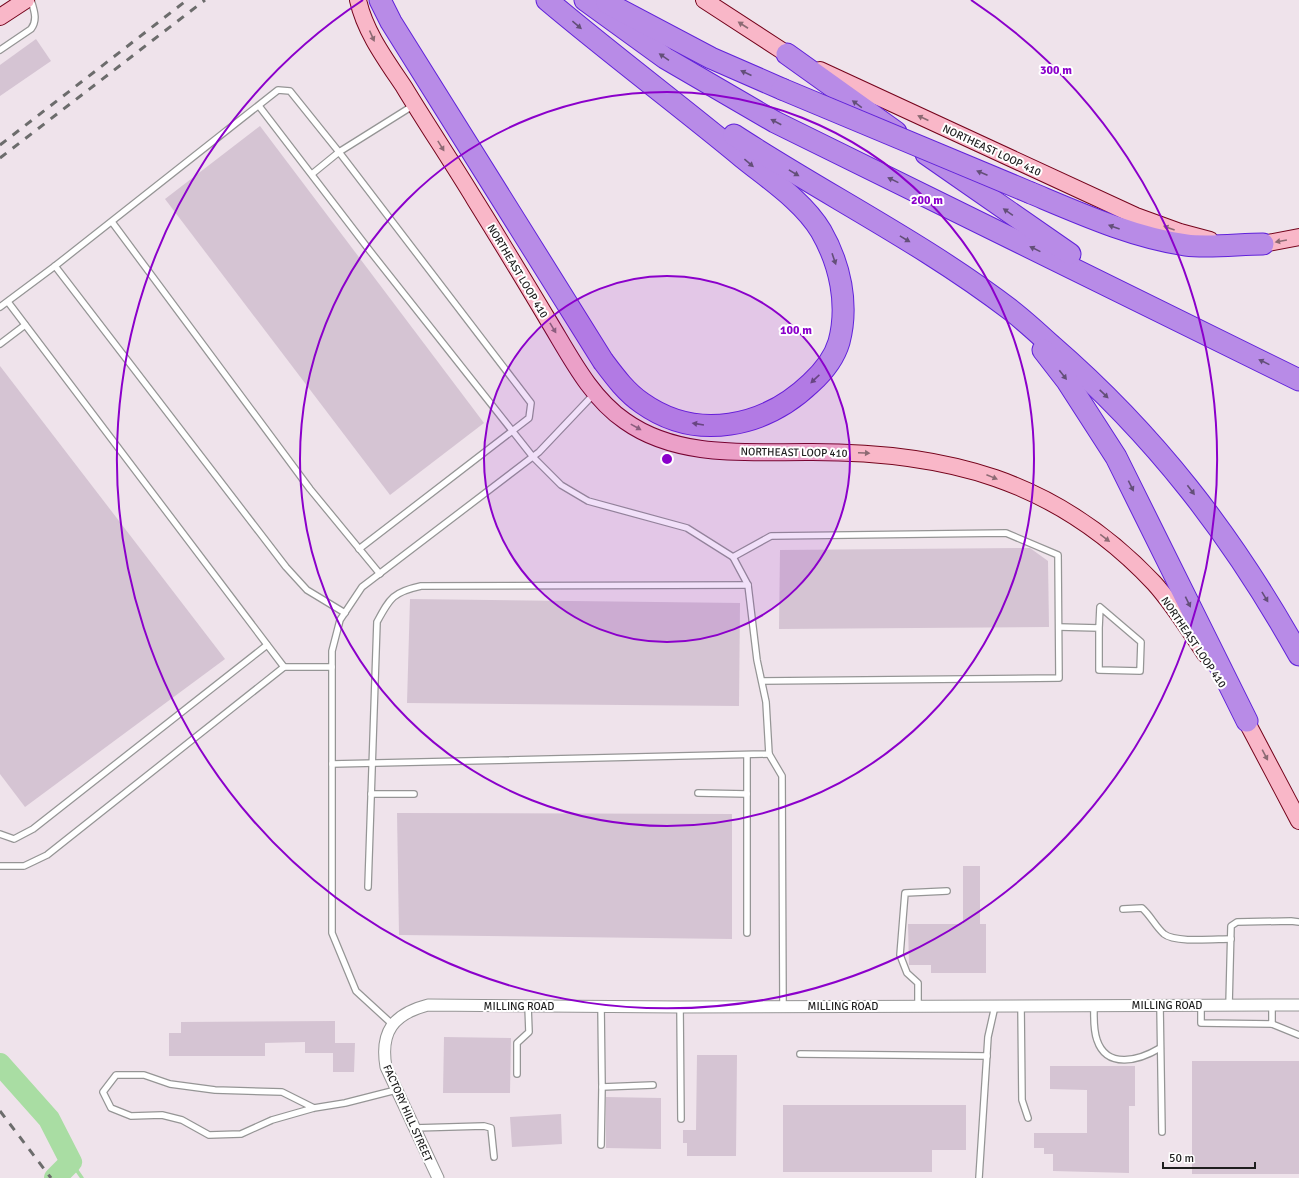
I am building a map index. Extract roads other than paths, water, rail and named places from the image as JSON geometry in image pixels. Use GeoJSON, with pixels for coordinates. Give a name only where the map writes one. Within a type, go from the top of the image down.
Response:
{"type":"FeatureCollection","features":[{"type":"Feature","properties":{"kind":"highway"},"geometry":{"type":"LineString","coordinates":[[380,0],[391,22],[603,361],[621,385],[642,404],[663,415],[685,422],[712,426],[752,420],[785,403],[802,391],[826,369],[839,343],[844,313],[841,280],[832,253],[820,230],[801,206],[665,93],[600,44],[547,0]]}},
{"type":"Feature","properties":{"kind":"highway"},"geometry":{"type":"LineString","coordinates":[[585,0],[665,58],[775,122],[1299,380]]}},
{"type":"Feature","properties":{"kind":"highway"},"geometry":{"type":"LineString","coordinates":[[601,0],[711,58],[1116,228],[1155,239],[1188,246],[1262,244]]}},
{"type":"Feature","properties":{"kind":"highway"},"geometry":{"type":"LineString","coordinates":[[787,54],[971,186],[1133,297]]}},
{"type":"Feature","properties":{"kind":"highway"},"geometry":{"type":"LineString","coordinates":[[665,93],[776,162],[936,258],[1013,312],[1077,367],[1133,422],[1180,475],[1240,556],[1299,655]]}},
{"type":"Feature","properties":{"kind":"highway"},"geometry":{"type":"LineString","coordinates":[[1013,312],[1067,381],[1116,457],[1247,721]]}},
{"type":"Feature","properties":{"kind":"main road"},"geometry":{"type":"LineString","coordinates":[[0,17],[26,0]]}},
{"type":"Feature","properties":{"kind":"main road","name":"NORTHEAST LOOP 410"},"geometry":{"type":"LineString","coordinates":[[358,0],[360,9],[375,43],[475,199],[578,369],[603,402],[626,422],[652,436],[681,445],[715,451],[825,452],[894,455],[942,462],[986,474],[1035,494],[1075,515],[1113,543],[1156,585],[1189,629],[1247,721],[1299,821]]}},
{"type":"Feature","properties":{"kind":"main road","name":"NORTHEAST LOOP 410"},"geometry":{"type":"LineString","coordinates":[[704,0],[787,54],[1136,216],[1207,240],[1262,244],[1299,237]]}},
{"type":"Feature","properties":{"kind":"street","name":"MILLING ROAD"},"geometry":{"type":"LineString","coordinates":[[392,1024],[402,1014],[428,1005],[680,1007],[1299,1005]]}},
{"type":"Feature","properties":{"kind":"street","name":"FACTORY HILL STREET"},"geometry":{"type":"LineString","coordinates":[[392,1024],[385,1040],[383,1053],[386,1067],[438,1178]]}},
{"type":"Feature","properties":{"kind":"lane"},"geometry":{"type":"LineString","coordinates":[[0,50],[31,29],[35,24],[35,16],[31,0]]}},
{"type":"Feature","properties":{"kind":"lane"},"geometry":{"type":"LineString","coordinates":[[0,307],[112,222],[278,90],[290,91],[339,152],[531,403],[529,418],[359,549]]}},
{"type":"Feature","properties":{"kind":"lane"},"geometry":{"type":"LineString","coordinates":[[312,174],[339,152],[415,105]]}},
{"type":"Feature","properties":{"kind":"lane"},"geometry":{"type":"LineString","coordinates":[[259,106],[512,431],[533,457],[561,485],[588,501],[687,528],[733,557],[748,585],[757,660],[766,702],[769,754],[782,776],[783,1006]]}},
{"type":"Feature","properties":{"kind":"lane"},"geometry":{"type":"LineString","coordinates":[[112,222],[310,489],[380,574]]}},
{"type":"Feature","properties":{"kind":"lane"},"geometry":{"type":"LineString","coordinates":[[55,266],[286,567],[307,590],[345,613]]}},
{"type":"Feature","properties":{"kind":"lane"},"geometry":{"type":"LineString","coordinates":[[8,302],[284,667]]}},
{"type":"Feature","properties":{"kind":"lane"},"geometry":{"type":"LineString","coordinates":[[0,344],[25,325]]}},
{"type":"Feature","properties":{"kind":"lane"},"geometry":{"type":"LineString","coordinates":[[392,1024],[356,991],[332,933],[332,651],[340,620],[362,587],[533,457],[596,392]]}},
{"type":"Feature","properties":{"kind":"lane"},"geometry":{"type":"LineString","coordinates":[[733,557],[771,536],[1006,533],[1058,555],[1059,678],[762,681]]}},
{"type":"Feature","properties":{"kind":"lane"},"geometry":{"type":"LineString","coordinates":[[368,887],[376,622],[388,601],[403,590],[421,586],[748,585]]}},
{"type":"Feature","properties":{"kind":"lane"},"geometry":{"type":"LineString","coordinates":[[1100,607],[1141,642],[1140,671],[1100,670],[1099,628],[1100,607]]}},
{"type":"Feature","properties":{"kind":"lane"},"geometry":{"type":"LineString","coordinates":[[1059,628],[1099,628]]}},
{"type":"Feature","properties":{"kind":"lane"},"geometry":{"type":"LineString","coordinates":[[0,834],[14,839],[33,829],[267,645]]}},
{"type":"Feature","properties":{"kind":"lane"},"geometry":{"type":"LineString","coordinates":[[0,866],[24,866],[47,855],[284,667],[332,667]]}},
{"type":"Feature","properties":{"kind":"lane"},"geometry":{"type":"LineString","coordinates":[[332,764],[769,754]]}},
{"type":"Feature","properties":{"kind":"lane"},"geometry":{"type":"LineString","coordinates":[[746,755],[747,933]]}},
{"type":"Feature","properties":{"kind":"lane"},"geometry":{"type":"LineString","coordinates":[[698,793],[747,794]]}},
{"type":"Feature","properties":{"kind":"lane"},"geometry":{"type":"LineString","coordinates":[[371,794],[414,794]]}},
{"type":"Feature","properties":{"kind":"lane"},"geometry":{"type":"LineString","coordinates":[[918,1006],[918,983],[907,973],[900,955],[905,893],[947,891]]}},
{"type":"Feature","properties":{"kind":"lane"},"geometry":{"type":"LineString","coordinates":[[1124,909],[1142,908],[1151,916],[1156,927],[1166,935],[1181,938],[1231,939]]}},
{"type":"Feature","properties":{"kind":"lane"},"geometry":{"type":"LineString","coordinates":[[1229,1005],[1231,926],[1238,922],[1299,922]]}},
{"type":"Feature","properties":{"kind":"lane"},"geometry":{"type":"LineString","coordinates":[[1201,1005],[1201,1023],[1272,1024],[1299,1035]]}},
{"type":"Feature","properties":{"kind":"lane"},"geometry":{"type":"LineString","coordinates":[[1272,1005],[1272,1024]]}},
{"type":"Feature","properties":{"kind":"lane"},"geometry":{"type":"LineString","coordinates":[[517,1074],[517,1043],[528,1032],[528,1006]]}},
{"type":"Feature","properties":{"kind":"lane"},"geometry":{"type":"LineString","coordinates":[[601,1006],[601,1145]]}},
{"type":"Feature","properties":{"kind":"lane"},"geometry":{"type":"LineString","coordinates":[[979,1178],[988,1037],[995,1006]]}},
{"type":"Feature","properties":{"kind":"lane"},"geometry":{"type":"LineString","coordinates":[[1020,1006],[1022,1100],[1028,1118]]}},
{"type":"Feature","properties":{"kind":"lane"},"geometry":{"type":"LineString","coordinates":[[1094,1006],[1096,1038],[1099,1044],[1110,1055],[1125,1060],[1136,1059],[1160,1048]]}},
{"type":"Feature","properties":{"kind":"lane"},"geometry":{"type":"LineString","coordinates":[[1160,1006],[1162,1132]]}},
{"type":"Feature","properties":{"kind":"lane"},"geometry":{"type":"LineString","coordinates":[[680,1007],[681,1119]]}},
{"type":"Feature","properties":{"kind":"lane"},"geometry":{"type":"LineString","coordinates":[[800,1054],[987,1056]]}},
{"type":"Feature","properties":{"kind":"lane"},"geometry":{"type":"LineString","coordinates":[[314,1108],[282,1092],[215,1090],[170,1084],[144,1075],[116,1075],[103,1092],[111,1108],[131,1116],[162,1115],[182,1120],[209,1135],[241,1134],[272,1120],[314,1108],[345,1103],[396,1090]]}},
{"type":"Feature","properties":{"kind":"lane"},"geometry":{"type":"LineString","coordinates":[[602,1087],[653,1085]]}},
{"type":"Feature","properties":{"kind":"lane"},"geometry":{"type":"LineString","coordinates":[[414,1128],[484,1126],[491,1128],[494,1158]]}},
{"type":"Feature","properties":{"kind":"waterway"},"geometry":{"type":"LineString","coordinates":[[0,1064],[49,1119],[71,1162],[55,1178]]}},
{"type":"Feature","properties":{"kind":"waterway"},"geometry":{"type":"LineString","coordinates":[[71,1162],[82,1178]]}},
{"type":"Feature","properties":{"kind":"railway"},"geometry":{"type":"LineString","coordinates":[[0,145],[187,0]]}},
{"type":"Feature","properties":{"kind":"railway"},"geometry":{"type":"LineString","coordinates":[[0,158],[205,0]]}},
{"type":"Feature","properties":{"kind":"railway"},"geometry":{"type":"LineString","coordinates":[[0,1111],[51,1178]]}}]}
